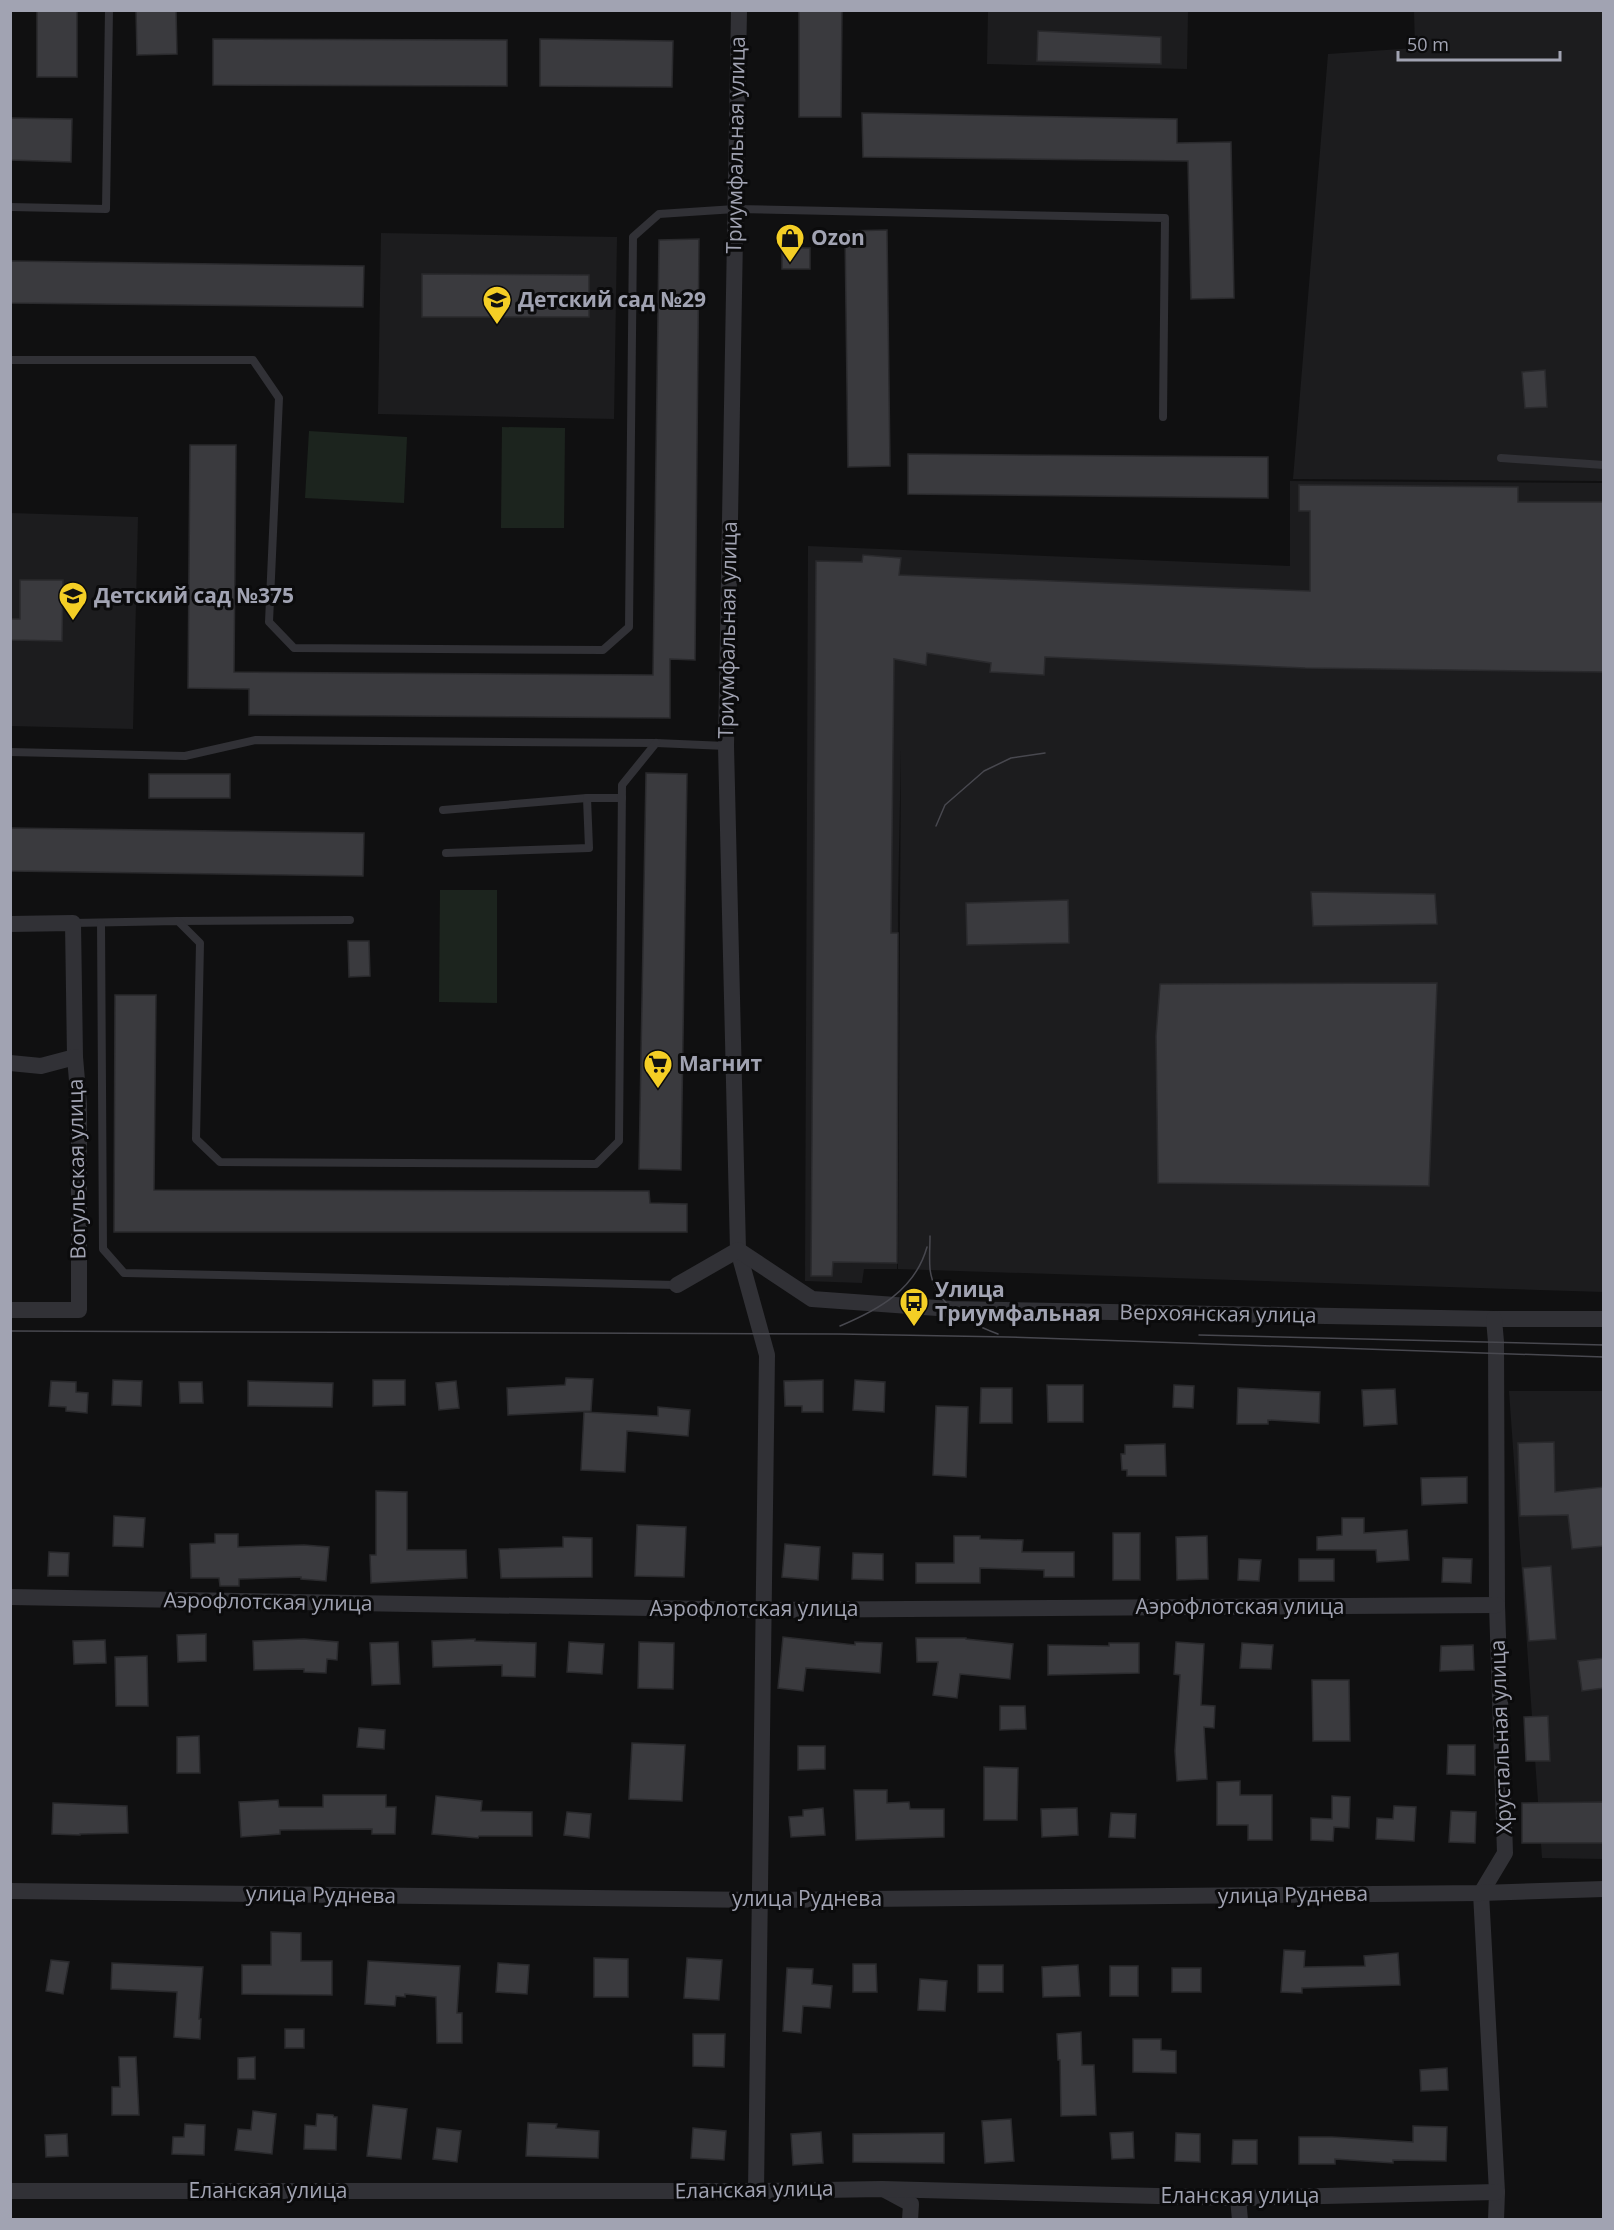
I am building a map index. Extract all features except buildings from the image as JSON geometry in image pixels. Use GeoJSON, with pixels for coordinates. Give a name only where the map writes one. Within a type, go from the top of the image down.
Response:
{"type":"FeatureCollection","features":[{"type":"Feature","properties":{"kind":"street","name":"Триумфальная улица"},"geometry":{"type":"LineString","coordinates":[[739,10],[726,746],[738,1250],[767,1355],[756,2191]]}},
{"type":"Feature","properties":{"kind":"street"},"geometry":{"type":"LineString","coordinates":[[10,924],[73,923],[75,1057]]}},
{"type":"Feature","properties":{"kind":"street","name":"Вогульская улица"},"geometry":{"type":"LineString","coordinates":[[10,1063],[41,1066],[75,1057],[79,1104],[79,1310],[10,1310]]}},
{"type":"Feature","properties":{"kind":"street"},"geometry":{"type":"LineString","coordinates":[[677,1285],[738,1250]]}},
{"type":"Feature","properties":{"kind":"street","name":"Верхоянская улица"},"geometry":{"type":"LineString","coordinates":[[738,1250],[812,1299],[951,1309],[1494,1319],[1604,1318]]}},
{"type":"Feature","properties":{"kind":"street","name":"Хрустальная улица"},"geometry":{"type":"LineString","coordinates":[[1481,1893],[1505,1853],[1497,1605],[1494,1319]]}},
{"type":"Feature","properties":{"kind":"street","name":"Аэрофлотская улица"},"geometry":{"type":"LineString","coordinates":[[10,1598],[763,1610],[1497,1605]]}},
{"type":"Feature","properties":{"kind":"street","name":"улица Руднева"},"geometry":{"type":"LineString","coordinates":[[10,1891],[759,1900],[1604,1890]]}},
{"type":"Feature","properties":{"kind":"street"},"geometry":{"type":"LineString","coordinates":[[1481,1893],[1497,2192],[1496,2220]]}},
{"type":"Feature","properties":{"kind":"street"},"geometry":{"type":"LineString","coordinates":[[882,2188],[910,2204],[910,2220]]}},
{"type":"Feature","properties":{"kind":"street","name":"Еланская улица"},"geometry":{"type":"LineString","coordinates":[[10,2192],[756,2191],[882,2188],[1238,2198],[1497,2192]]}},
{"type":"Feature","properties":{"kind":"street"},"geometry":{"type":"LineString","coordinates":[[1238,2198],[1240,2220]]}},
{"type":"Feature","properties":{"kind":"lane"},"geometry":{"type":"LineString","coordinates":[[10,207],[106,209],[109,10]]}},
{"type":"Feature","properties":{"kind":"lane"},"geometry":{"type":"LineString","coordinates":[[10,360],[253,360],[279,398],[269,622],[294,648],[603,650],[629,627],[633,237],[659,214],[735,209],[1165,218],[1163,417]]}},
{"type":"Feature","properties":{"kind":"lane"},"geometry":{"type":"LineString","coordinates":[[1501,458],[1604,465]]}},
{"type":"Feature","properties":{"kind":"lane"},"geometry":{"type":"LineString","coordinates":[[10,752],[184,756],[256,740],[656,743],[726,746]]}},
{"type":"Feature","properties":{"kind":"lane"},"geometry":{"type":"LineString","coordinates":[[178,921],[200,943],[196,1140],[220,1162],[596,1164],[619,1141],[622,785],[656,743]]}},
{"type":"Feature","properties":{"kind":"lane"},"geometry":{"type":"LineString","coordinates":[[443,810],[587,798],[622,798]]}},
{"type":"Feature","properties":{"kind":"lane"},"geometry":{"type":"LineString","coordinates":[[446,853],[589,848],[587,798]]}},
{"type":"Feature","properties":{"kind":"lane"},"geometry":{"type":"LineString","coordinates":[[73,923],[350,920]]}},
{"type":"Feature","properties":{"kind":"lane"},"geometry":{"type":"LineString","coordinates":[[100,922],[102,1249],[124,1273],[677,1285]]}},
{"type":"Feature","properties":{"kind":"shaded area"},"geometry":{"type":"Polygon","coordinates":[[[988,11],[1188,11],[1187,69],[987,64],[988,11]]]}},
{"type":"Feature","properties":{"kind":"shaded area"},"geometry":{"type":"Polygon","coordinates":[[[1414,11],[1603,11],[1603,481],[1293,479],[1328,54],[1415,48],[1414,11]]]}},
{"type":"Feature","properties":{"kind":"shaded area","name":"Детский сад №29"},"geometry":{"type":"Polygon","coordinates":[[[381,233],[617,237],[614,419],[378,414],[381,233]]]}},
{"type":"Feature","properties":{"kind":"shaded area"},"geometry":{"type":"Polygon","coordinates":[[[502,427],[565,428],[564,528],[501,528],[502,427]]]}},
{"type":"Feature","properties":{"kind":"shaded area"},"geometry":{"type":"Polygon","coordinates":[[[309,431],[407,437],[404,503],[305,498],[309,431]]]}},
{"type":"Feature","properties":{"kind":"shaded area"},"geometry":{"type":"Polygon","coordinates":[[[1290,481],[1603,483],[1603,1292],[898,1269],[901,749],[898,901],[897,1269],[864,1269],[862,1283],[805,1281],[808,546],[1290,566],[1290,481]]]}},
{"type":"Feature","properties":{"kind":"shaded area","name":"Детский сад №375"},"geometry":{"type":"Polygon","coordinates":[[[11,513],[138,517],[133,729],[11,726],[11,513]]]}},
{"type":"Feature","properties":{"kind":"shaded area"},"geometry":{"type":"Polygon","coordinates":[[[440,890],[497,890],[497,1003],[439,1002],[440,890]]]}},
{"type":"Feature","properties":{"kind":"shaded area"},"geometry":{"type":"Polygon","coordinates":[[[1509,1391],[1603,1391],[1603,1859],[1542,1858],[1509,1391]]]}},
{"type":"Feature","properties":{"kind":"tram line"},"geometry":{"type":"LineString","coordinates":[[936,826],[945,805],[984,771],[1011,758],[1045,753]]}},
{"type":"Feature","properties":{"kind":"tram line"},"geometry":{"type":"LineString","coordinates":[[930,1236],[930,1269],[938,1292],[945,1302],[964,1318],[998,1334]]}},
{"type":"Feature","properties":{"kind":"tram line"},"geometry":{"type":"LineString","coordinates":[[840,1326],[868,1313],[893,1297],[914,1275],[927,1247]]}},
{"type":"Feature","properties":{"kind":"tram line"},"geometry":{"type":"LineString","coordinates":[[10,1331],[840,1334],[1007,1337],[1604,1357]]}},
{"type":"Feature","properties":{"kind":"tram line"},"geometry":{"type":"LineString","coordinates":[[1199,1335],[1604,1345]]}},
{"type":"Feature","properties":{"kind":"place","name":"Ozon"},"geometry":{"type":"Point","coordinates":[790,264]}},
{"type":"Feature","properties":{"kind":"place","name":"Детский сад №29"},"geometry":{"type":"Point","coordinates":[497,326]}},
{"type":"Feature","properties":{"kind":"place","name":"Детский сад №375"},"geometry":{"type":"Point","coordinates":[73,622]}},
{"type":"Feature","properties":{"kind":"place","name":"Магнит"},"geometry":{"type":"Point","coordinates":[658,1090]}},
{"type":"Feature","properties":{"kind":"place","name":"Улица Триумфальная"},"geometry":{"type":"Point","coordinates":[914,1328]}}]}
